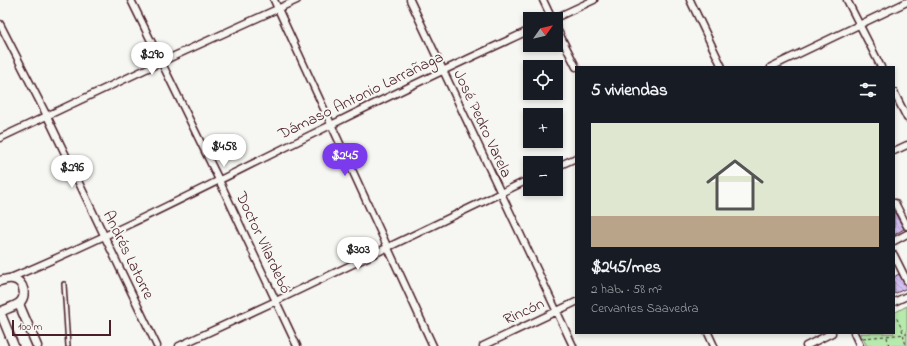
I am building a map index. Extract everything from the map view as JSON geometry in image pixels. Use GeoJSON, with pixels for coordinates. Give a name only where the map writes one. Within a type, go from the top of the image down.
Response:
{"type":"FeatureCollection","features":[{"type":"Feature","properties":{"kind":"street","name":"Doctor Vilardebó"},"geometry":{"type":"LineString","coordinates":[[131,0],[219,180],[297,346]]}},
{"type":"Feature","properties":{"kind":"street"},"geometry":{"type":"LineString","coordinates":[[274,0],[332,124],[432,346]]}},
{"type":"Feature","properties":{"kind":"street"},"geometry":{"type":"LineString","coordinates":[[0,138],[297,0]]}},
{"type":"Feature","properties":{"kind":"street","name":"José Pedro Varela"},"geometry":{"type":"LineString","coordinates":[[410,0],[573,346]]}},
{"type":"Feature","properties":{"kind":"street"},"geometry":{"type":"LineString","coordinates":[[543,0],[549,12]]}},
{"type":"Feature","properties":{"kind":"street"},"geometry":{"type":"LineString","coordinates":[[563,14],[594,0]]}},
{"type":"Feature","properties":{"kind":"street"},"geometry":{"type":"LineString","coordinates":[[690,0],[722,66]]}},
{"type":"Feature","properties":{"kind":"street"},"geometry":{"type":"LineString","coordinates":[[847,0],[880,66]]}},
{"type":"Feature","properties":{"kind":"street"},"geometry":{"type":"LineString","coordinates":[[773,66],[907,2]]}},
{"type":"Feature","properties":{"kind":"street","name":"Andrés Latorre"},"geometry":{"type":"LineString","coordinates":[[0,24],[47,116],[157,346]]}},
{"type":"Feature","properties":{"kind":"street","name":"Dámaso Antonio Larrañaga"},"geometry":{"type":"LineString","coordinates":[[2,281],[104,235],[523,33]]}},
{"type":"Feature","properties":{"kind":"street"},"geometry":{"type":"LineString","coordinates":[[563,40],[576,66]]}},
{"type":"Feature","properties":{"kind":"street"},"geometry":{"type":"LineString","coordinates":[[895,94],[907,118]]}},
{"type":"Feature","properties":{"kind":"street"},"geometry":{"type":"LineString","coordinates":[[895,151],[907,145]]}},
{"type":"Feature","properties":{"kind":"street"},"geometry":{"type":"LineString","coordinates":[[563,164],[575,158]]}},
{"type":"Feature","properties":{"kind":"street"},"geometry":{"type":"LineString","coordinates":[[179,346],[523,182]]}},
{"type":"Feature","properties":{"kind":"street"},"geometry":{"type":"LineString","coordinates":[[895,203],[905,216],[907,226]]}},
{"type":"Feature","properties":{"kind":"street"},"geometry":{"type":"LineString","coordinates":[[895,240],[907,234]]}},
{"type":"Feature","properties":{"kind":"street"},"geometry":{"type":"LineString","coordinates":[[895,257],[907,281]]}},
{"type":"Feature","properties":{"kind":"street"},"geometry":{"type":"LineString","coordinates":[[2,281],[15,279],[23,286],[24,295],[19,304],[0,312],[14,346]]}},
{"type":"Feature","properties":{"kind":"street"},"geometry":{"type":"LineString","coordinates":[[895,302],[907,296]]}},
{"type":"Feature","properties":{"kind":"street","name":"Rincón"},"geometry":{"type":"LineString","coordinates":[[483,346],[575,302]]}},
{"type":"Feature","properties":{"kind":"street"},"geometry":{"type":"LineString","coordinates":[[19,304],[37,346]]}},
{"type":"Feature","properties":{"kind":"street"},"geometry":{"type":"LineString","coordinates":[[708,334],[714,346]]}},
{"type":"Feature","properties":{"kind":"street"},"geometry":{"type":"LineString","coordinates":[[806,346],[830,334]]}},
{"type":"Feature","properties":{"kind":"street"},"geometry":{"type":"LineString","coordinates":[[854,334],[860,346]]}},
{"type":"Feature","properties":{"kind":"lane"},"geometry":{"type":"LineString","coordinates":[[64,284],[68,346]]}},
{"type":"Feature","properties":{"kind":"path"},"geometry":{"type":"LineString","coordinates":[[895,315],[903,334],[906,346]]}},
{"type":"Feature","properties":{"kind":"path"},"geometry":{"type":"LineString","coordinates":[[863,338],[907,334]]}},
{"type":"Feature","properties":{"kind":"path"},"geometry":{"type":"LineString","coordinates":[[887,336],[889,346]]}},
{"type":"Feature","properties":{"kind":"green space"},"geometry":{"type":"Polygon","coordinates":[[[907,306],[907,346],[867,346],[861,334],[895,334],[895,312],[907,306]]]}},
{"type":"Feature","properties":{"kind":"building"},"geometry":{"type":"Polygon","coordinates":[[[895,213],[904,229],[895,234],[895,213]]]}},
{"type":"Feature","properties":{"kind":"building"},"geometry":{"type":"Polygon","coordinates":[[[899,274],[907,288],[895,294],[895,276],[899,274]]]}}]}
